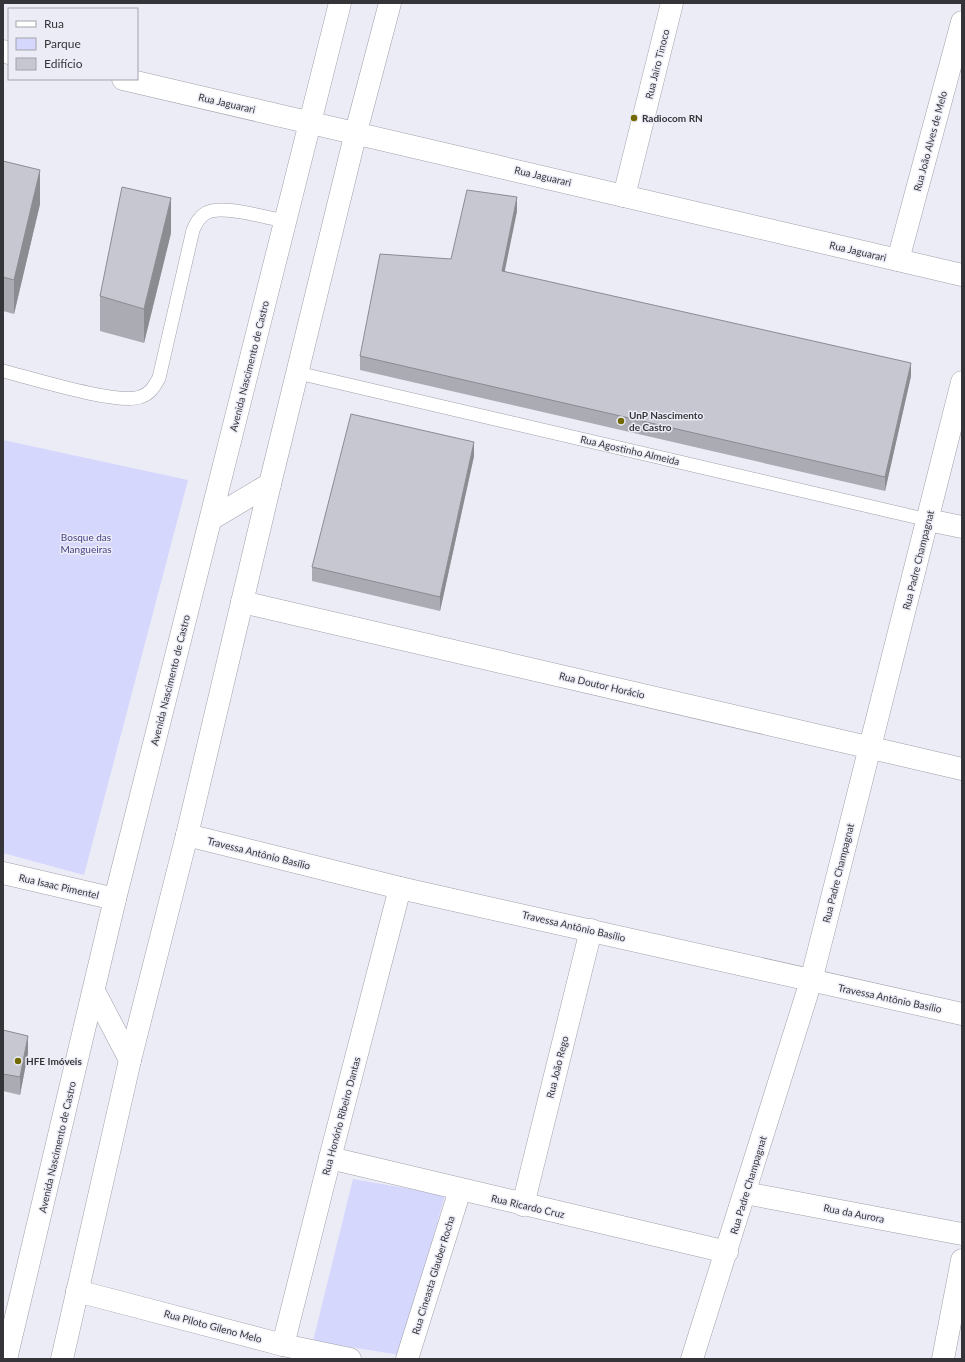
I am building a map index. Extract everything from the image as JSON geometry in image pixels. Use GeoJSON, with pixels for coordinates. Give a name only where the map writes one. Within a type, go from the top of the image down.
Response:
{"type":"FeatureCollection","features":[{"type":"Feature","properties":{"kind":"street","name":"Avenida Nascimento de Castro"},"geometry":{"type":"LineString","coordinates":[[6,1359],[115,899],[340,3]]}},
{"type":"Feature","properties":{"kind":"street"},"geometry":{"type":"LineString","coordinates":[[62,1359],[130,1060],[187,835],[270,484],[356,132],[390,3]]}},
{"type":"Feature","properties":{"kind":"street","name":"Rua Jairo Tinoco"},"geometry":{"type":"LineString","coordinates":[[624,196],[672,3]]}},
{"type":"Feature","properties":{"kind":"street","name":"Rua João Alves de Melo"},"geometry":{"type":"LineString","coordinates":[[898,260],[962,22]]}},
{"type":"Feature","properties":{"kind":"street","name":"Rua Jaguarari"},"geometry":{"type":"LineString","coordinates":[[127,80],[356,132],[962,275]]}},
{"type":"Feature","properties":{"kind":"street","name":"Rua Padre Champagnat"},"geometry":{"type":"LineString","coordinates":[[692,1359],[727,1252],[811,981],[962,382]]}},
{"type":"Feature","properties":{"kind":"street"},"geometry":{"type":"LineString","coordinates":[[211,519],[270,484]]}},
{"type":"Feature","properties":{"kind":"street","name":"Rua Agostinho Almeida"},"geometry":{"type":"LineString","coordinates":[[928,520],[962,528]]}},
{"type":"Feature","properties":{"kind":"street","name":"Rua Doutor Horácio"},"geometry":{"type":"LineString","coordinates":[[242,602],[962,769]]}},
{"type":"Feature","properties":{"kind":"street","name":"Travessa Antônio Basílio"},"geometry":{"type":"LineString","coordinates":[[187,835],[400,888],[962,1014]]}},
{"type":"Feature","properties":{"kind":"street","name":"Rua Isaac Pimentel"},"geometry":{"type":"LineString","coordinates":[[3,873],[115,899]]}},
{"type":"Feature","properties":{"kind":"street","name":"Rua Honório Ribeiro Dantas"},"geometry":{"type":"LineString","coordinates":[[283,1345],[400,888]]}},
{"type":"Feature","properties":{"kind":"street","name":"Rua João Rego"},"geometry":{"type":"LineString","coordinates":[[523,1204],[591,930]]}},
{"type":"Feature","properties":{"kind":"street"},"geometry":{"type":"LineString","coordinates":[[94,991],[130,1060]]}},
{"type":"Feature","properties":{"kind":"street","name":"Rua Ricardo Cruz"},"geometry":{"type":"LineString","coordinates":[[330,1158],[727,1252]]}},
{"type":"Feature","properties":{"kind":"street","name":"Rua Cineasta Glauber Rocha"},"geometry":{"type":"LineString","coordinates":[[407,1359],[460,1190]]}},
{"type":"Feature","properties":{"kind":"street","name":"Rua da Aurora"},"geometry":{"type":"LineString","coordinates":[[745,1193],[962,1234]]}},
{"type":"Feature","properties":{"kind":"street"},"geometry":{"type":"LineString","coordinates":[[943,1359],[962,1260]]}},
{"type":"Feature","properties":{"kind":"street","name":"Rua Piloto Gileno Melo"},"geometry":{"type":"LineString","coordinates":[[77,1290],[283,1345],[350,1359]]}},
{"type":"Feature","properties":{"kind":"lane"},"geometry":{"type":"LineString","coordinates":[[3,370],[107,397],[125,399],[140,397],[152,390],[159,378],[193,230],[198,220],[206,213],[218,210],[285,221]]}},
{"type":"Feature","properties":{"kind":"lane","name":"Rua Agostinho Almeida"},"geometry":{"type":"LineString","coordinates":[[298,373],[928,520]]}},
{"type":"Feature","properties":{"kind":"green space","name":"Bosque das Mangueiras"},"geometry":{"type":"Polygon","coordinates":[[[3,440],[188,480],[84,875],[3,853],[3,440]]]}},
{"type":"Feature","properties":{"kind":"green space"},"geometry":{"type":"Polygon","coordinates":[[[353,1179],[445,1195],[400,1355],[313,1341],[353,1179]]]}},
{"type":"Feature","properties":{"kind":"building"},"geometry":{"type":"Polygon","coordinates":[[[3,161],[40,170],[14,280],[3,277],[3,161]]]}},
{"type":"Feature","properties":{"kind":"building"},"geometry":{"type":"Polygon","coordinates":[[[122,187],[171,198],[144,309],[100,296],[122,187]]]}},
{"type":"Feature","properties":{"kind":"building"},"geometry":{"type":"Polygon","coordinates":[[[467,190],[517,197],[502,271],[911,363],[885,477],[360,356],[380,254],[451,259],[467,190]]]}},
{"type":"Feature","properties":{"kind":"building"},"geometry":{"type":"Polygon","coordinates":[[[351,414],[474,442],[440,597],[312,567],[351,414]]]}},
{"type":"Feature","properties":{"kind":"building"},"geometry":{"type":"Polygon","coordinates":[[[3,1030],[28,1036],[20,1077],[3,1074],[3,1030]]]}},
{"type":"Feature","properties":{"kind":"place","name":"Radiocom RN"},"geometry":{"type":"Point","coordinates":[634,118]}},
{"type":"Feature","properties":{"kind":"place","name":"UnP Nascimento de Castro"},"geometry":{"type":"Point","coordinates":[621,421]}},
{"type":"Feature","properties":{"kind":"place","name":"HFE Imóveis"},"geometry":{"type":"Point","coordinates":[18,1061]}}]}
